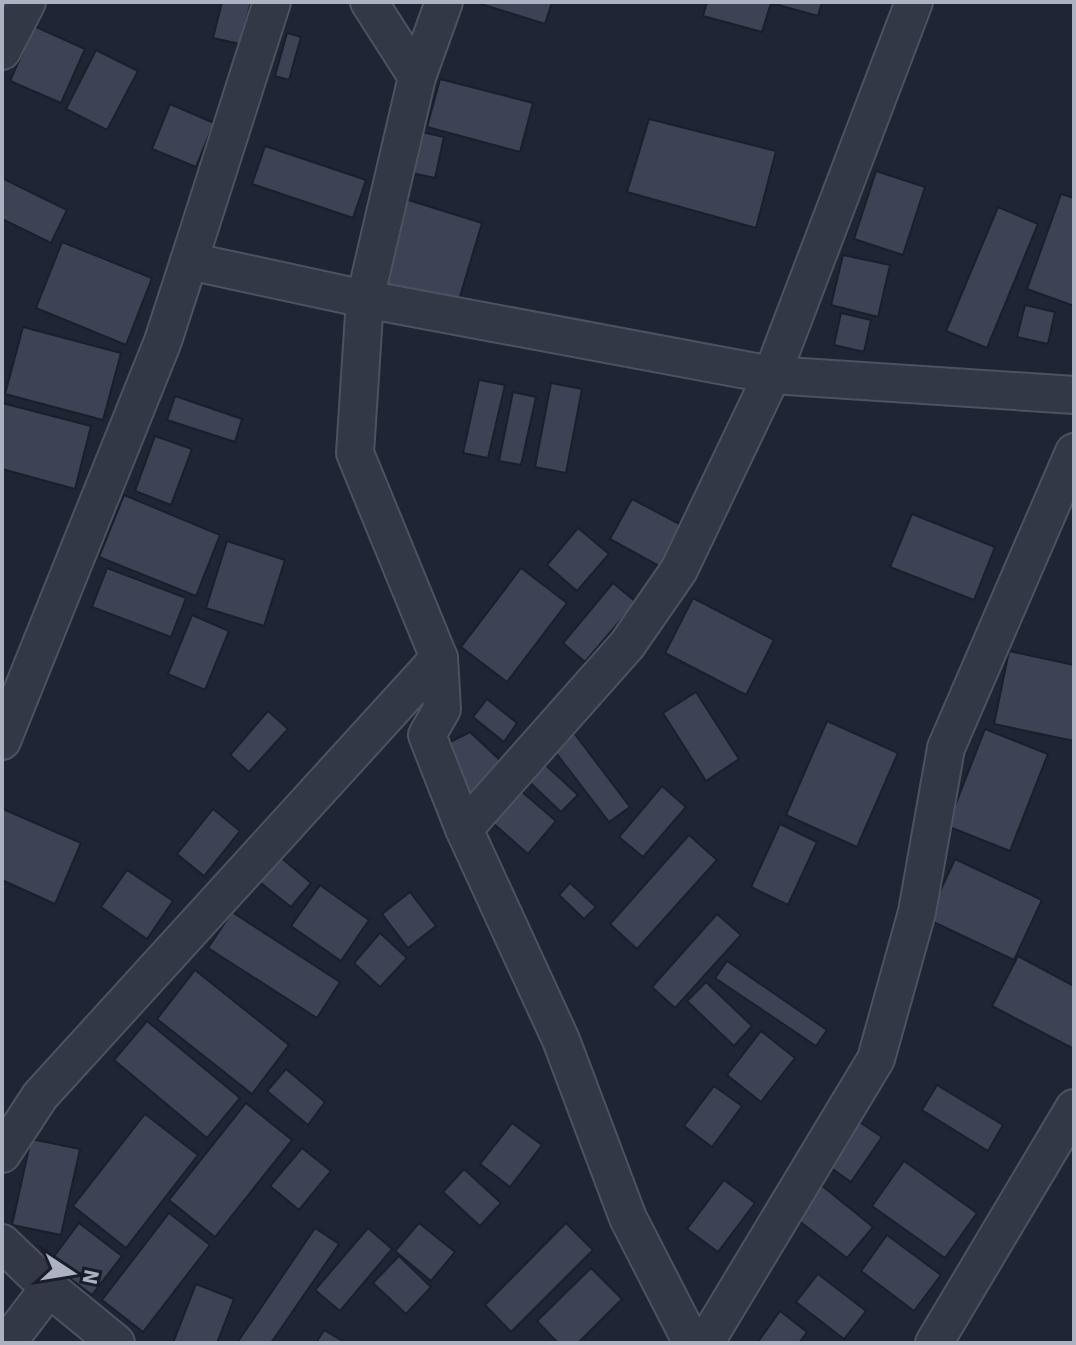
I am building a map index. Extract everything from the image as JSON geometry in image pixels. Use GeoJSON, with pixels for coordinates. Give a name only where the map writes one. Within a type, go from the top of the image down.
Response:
{"type":"FeatureCollection","features":[{"type":"Feature","properties":{"kind":"street"},"geometry":{"type":"LineString","coordinates":[[2,51],[27,2]]}},
{"type":"Feature","properties":{"kind":"street"},"geometry":{"type":"LineString","coordinates":[[2,741],[163,341],[272,2]]}},
{"type":"Feature","properties":{"kind":"street"},"geometry":{"type":"LineString","coordinates":[[369,2],[417,77]]}},
{"type":"Feature","properties":{"kind":"street"},"geometry":{"type":"LineString","coordinates":[[444,2],[417,77],[365,299],[355,453],[439,658],[442,709],[427,735],[464,829],[561,1040],[628,1218],[692,1343]]}},
{"type":"Feature","properties":{"kind":"street"},"geometry":{"type":"LineString","coordinates":[[464,829],[627,645],[679,570],[772,375],[914,2]]}},
{"type":"Feature","properties":{"kind":"street"},"geometry":{"type":"LineString","coordinates":[[189,261],[365,299],[772,375],[1074,395]]}},
{"type":"Feature","properties":{"kind":"street"},"geometry":{"type":"LineString","coordinates":[[705,1343],[876,1059],[917,912],[946,748],[1074,452]]}},
{"type":"Feature","properties":{"kind":"street"},"geometry":{"type":"LineString","coordinates":[[2,1154],[40,1096],[439,658]]}},
{"type":"Feature","properties":{"kind":"street"},"geometry":{"type":"LineString","coordinates":[[934,1343],[1074,1108]]}},
{"type":"Feature","properties":{"kind":"street"},"geometry":{"type":"LineString","coordinates":[[2,1243],[49,1288],[116,1343]]}},
{"type":"Feature","properties":{"kind":"street"},"geometry":{"type":"LineString","coordinates":[[7,1343],[49,1288]]}},
{"type":"Feature","properties":{"kind":"building"},"geometry":{"type":"Polygon","coordinates":[[[222,2],[251,2],[240,44],[213,38],[222,2]]]}},
{"type":"Feature","properties":{"kind":"building"},"geometry":{"type":"Polygon","coordinates":[[[475,2],[552,2],[545,24],[475,2]]]}},
{"type":"Feature","properties":{"kind":"building"},"geometry":{"type":"Polygon","coordinates":[[[707,2],[822,2],[818,16],[771,3],[762,32],[703,16],[707,2]]]}},
{"type":"Feature","properties":{"kind":"building"},"geometry":{"type":"Polygon","coordinates":[[[34,26],[85,49],[61,103],[10,81],[34,26]]]}},
{"type":"Feature","properties":{"kind":"building"},"geometry":{"type":"Polygon","coordinates":[[[287,33],[301,37],[289,80],[275,76],[287,33]]]}},
{"type":"Feature","properties":{"kind":"building"},"geometry":{"type":"Polygon","coordinates":[[[96,50],[138,71],[107,130],[66,109],[96,50]]]}},
{"type":"Feature","properties":{"kind":"building"},"geometry":{"type":"Polygon","coordinates":[[[440,79],[533,103],[520,152],[427,127],[440,79]]]}},
{"type":"Feature","properties":{"kind":"building"},"geometry":{"type":"Polygon","coordinates":[[[170,104],[214,123],[196,167],[152,149],[170,104]]]}},
{"type":"Feature","properties":{"kind":"building"},"geometry":{"type":"Polygon","coordinates":[[[649,119],[776,151],[756,228],[627,192],[649,119]]]}},
{"type":"Feature","properties":{"kind":"building"},"geometry":{"type":"Polygon","coordinates":[[[417,131],[444,137],[435,178],[407,172],[417,131]]]}},
{"type":"Feature","properties":{"kind":"building"},"geometry":{"type":"Polygon","coordinates":[[[265,146],[366,180],[353,218],[252,184],[265,146]]]}},
{"type":"Feature","properties":{"kind":"building"},"geometry":{"type":"Polygon","coordinates":[[[876,171],[925,187],[903,255],[854,239],[876,171]]]}},
{"type":"Feature","properties":{"kind":"building"},"geometry":{"type":"Polygon","coordinates":[[[2,178],[67,210],[51,243],[2,219],[2,178]]]}},
{"type":"Feature","properties":{"kind":"building"},"geometry":{"type":"Polygon","coordinates":[[[1061,194],[1074,198],[1074,306],[1027,289],[1061,194]]]}},
{"type":"Feature","properties":{"kind":"building"},"geometry":{"type":"Polygon","coordinates":[[[405,199],[482,223],[456,310],[379,287],[405,199]]]}},
{"type":"Feature","properties":{"kind":"building"},"geometry":{"type":"Polygon","coordinates":[[[998,207],[1038,224],[987,348],[946,331],[998,207]]]}},
{"type":"Feature","properties":{"kind":"building"},"geometry":{"type":"Polygon","coordinates":[[[62,242],[152,278],[126,345],[36,308],[62,242]]]}},
{"type":"Feature","properties":{"kind":"building"},"geometry":{"type":"Polygon","coordinates":[[[843,255],[890,265],[878,317],[831,305],[843,255]]]}},
{"type":"Feature","properties":{"kind":"building"},"geometry":{"type":"Polygon","coordinates":[[[1025,305],[1055,312],[1048,344],[1017,337],[1025,305]]]}},
{"type":"Feature","properties":{"kind":"building"},"geometry":{"type":"Polygon","coordinates":[[[841,313],[871,320],[864,352],[834,345],[841,313]]]}},
{"type":"Feature","properties":{"kind":"building"},"geometry":{"type":"Polygon","coordinates":[[[23,327],[121,353],[103,420],[5,394],[23,327]]]}},
{"type":"Feature","properties":{"kind":"building"},"geometry":{"type":"Polygon","coordinates":[[[479,380],[505,385],[488,458],[463,453],[479,380]]]}},
{"type":"Feature","properties":{"kind":"building"},"geometry":{"type":"Polygon","coordinates":[[[551,383],[582,389],[566,473],[535,467],[551,383]]]}},
{"type":"Feature","properties":{"kind":"building"},"geometry":{"type":"Polygon","coordinates":[[[513,392],[536,397],[521,465],[499,461],[513,392]]]}},
{"type":"Feature","properties":{"kind":"building"},"geometry":{"type":"Polygon","coordinates":[[[175,396],[242,419],[235,442],[167,420],[175,396]]]}},
{"type":"Feature","properties":{"kind":"building"},"geometry":{"type":"Polygon","coordinates":[[[2,403],[91,426],[75,489],[2,469],[2,403]]]}},
{"type":"Feature","properties":{"kind":"building"},"geometry":{"type":"Polygon","coordinates":[[[155,436],[192,449],[171,505],[135,491],[155,436]]]}},
{"type":"Feature","properties":{"kind":"building"},"geometry":{"type":"Polygon","coordinates":[[[124,495],[220,535],[196,596],[99,557],[124,495]]]}},
{"type":"Feature","properties":{"kind":"building"},"geometry":{"type":"Polygon","coordinates":[[[632,499],[691,530],[668,571],[610,539],[632,499]]]}},
{"type":"Feature","properties":{"kind":"building"},"geometry":{"type":"Polygon","coordinates":[[[912,514],[995,547],[974,600],[890,567],[912,514]]]}},
{"type":"Feature","properties":{"kind":"building"},"geometry":{"type":"Polygon","coordinates":[[[578,528],[609,554],[577,591],[547,565],[578,528]]]}},
{"type":"Feature","properties":{"kind":"building"},"geometry":{"type":"Polygon","coordinates":[[[227,541],[285,560],[264,626],[206,608],[227,541]]]}},
{"type":"Feature","properties":{"kind":"building"},"geometry":{"type":"Polygon","coordinates":[[[107,568],[186,598],[171,637],[92,607],[107,568]]]}},
{"type":"Feature","properties":{"kind":"building"},"geometry":{"type":"Polygon","coordinates":[[[521,568],[567,603],[507,682],[461,647],[521,568]]]}},
{"type":"Feature","properties":{"kind":"building"},"geometry":{"type":"Polygon","coordinates":[[[613,583],[636,602],[585,662],[563,643],[613,583]]]}},
{"type":"Feature","properties":{"kind":"building"},"geometry":{"type":"Polygon","coordinates":[[[693,598],[774,640],[746,695],[665,653],[693,598]]]}},
{"type":"Feature","properties":{"kind":"building"},"geometry":{"type":"Polygon","coordinates":[[[192,615],[229,631],[205,690],[168,674],[192,615]]]}},
{"type":"Feature","properties":{"kind":"building"},"geometry":{"type":"Polygon","coordinates":[[[1009,651],[1074,665],[1074,741],[994,724],[1009,651]]]}},
{"type":"Feature","properties":{"kind":"building"},"geometry":{"type":"Polygon","coordinates":[[[696,692],[739,759],[706,781],[663,713],[696,692]]]}},
{"type":"Feature","properties":{"kind":"building"},"geometry":{"type":"Polygon","coordinates":[[[487,699],[517,723],[504,742],[473,717],[487,699]]]}},
{"type":"Feature","properties":{"kind":"building"},"geometry":{"type":"Polygon","coordinates":[[[268,711],[288,729],[249,772],[230,755],[268,711]]]}},
{"type":"Feature","properties":{"kind":"building"},"geometry":{"type":"Polygon","coordinates":[[[827,721],[898,753],[857,847],[786,815],[827,721]]]}},
{"type":"Feature","properties":{"kind":"building"},"geometry":{"type":"Polygon","coordinates":[[[985,729],[1048,754],[1010,851],[947,826],[985,729]]]}},
{"type":"Feature","properties":{"kind":"building"},"geometry":{"type":"Polygon","coordinates":[[[470,732],[504,764],[464,802],[442,746],[470,732]]]}},
{"type":"Feature","properties":{"kind":"building"},"geometry":{"type":"Polygon","coordinates":[[[574,733],[630,807],[609,822],[553,749],[574,733]]]}},
{"type":"Feature","properties":{"kind":"building"},"geometry":{"type":"Polygon","coordinates":[[[538,758],[578,795],[561,812],[522,775],[538,758]]]}},
{"type":"Feature","properties":{"kind":"building"},"geometry":{"type":"Polygon","coordinates":[[[514,785],[556,821],[528,854],[486,817],[514,785]]]}},
{"type":"Feature","properties":{"kind":"building"},"geometry":{"type":"Polygon","coordinates":[[[662,786],[686,807],[643,857],[619,837],[662,786]]]}},
{"type":"Feature","properties":{"kind":"building"},"geometry":{"type":"Polygon","coordinates":[[[3,809],[81,843],[55,904],[2,880],[3,809]]]}},
{"type":"Feature","properties":{"kind":"building"},"geometry":{"type":"Polygon","coordinates":[[[213,809],[240,831],[204,876],[177,854],[213,809]]]}},
{"type":"Feature","properties":{"kind":"building"},"geometry":{"type":"Polygon","coordinates":[[[780,824],[817,842],[788,905],[751,887],[780,824]]]}},
{"type":"Feature","properties":{"kind":"building"},"geometry":{"type":"Polygon","coordinates":[[[689,835],[717,860],[637,949],[610,924],[689,835]]]}},
{"type":"Feature","properties":{"kind":"building"},"geometry":{"type":"Polygon","coordinates":[[[278,855],[311,883],[291,907],[257,880],[278,855]]]}},
{"type":"Feature","properties":{"kind":"building"},"geometry":{"type":"Polygon","coordinates":[[[955,859],[1042,900],[1014,960],[927,919],[955,859]]]}},
{"type":"Feature","properties":{"kind":"building"},"geometry":{"type":"Polygon","coordinates":[[[127,870],[173,901],[147,939],[101,907],[127,870]]]}},
{"type":"Feature","properties":{"kind":"building"},"geometry":{"type":"Polygon","coordinates":[[[570,883],[596,907],[584,919],[559,895],[570,883]]]}},
{"type":"Feature","properties":{"kind":"building"},"geometry":{"type":"Polygon","coordinates":[[[320,885],[369,920],[341,961],[291,926],[320,885]]]}},
{"type":"Feature","properties":{"kind":"building"},"geometry":{"type":"Polygon","coordinates":[[[410,892],[436,926],[408,948],[382,914],[410,892]]]}},
{"type":"Feature","properties":{"kind":"building"},"geometry":{"type":"Polygon","coordinates":[[[232,912],[340,982],[317,1018],[208,948],[232,912]]]}},
{"type":"Feature","properties":{"kind":"building"},"geometry":{"type":"Polygon","coordinates":[[[717,914],[741,935],[675,1008],[652,987],[717,914]]]}},
{"type":"Feature","properties":{"kind":"building"},"geometry":{"type":"Polygon","coordinates":[[[380,933],[407,958],[380,987],[354,963],[380,933]]]}},
{"type":"Feature","properties":{"kind":"building"},"geometry":{"type":"Polygon","coordinates":[[[1018,956],[1074,986],[1074,1049],[992,1006],[1018,956]]]}},
{"type":"Feature","properties":{"kind":"building"},"geometry":{"type":"Polygon","coordinates":[[[727,961],[827,1030],[816,1046],[715,978],[727,961]]]}},
{"type":"Feature","properties":{"kind":"building"},"geometry":{"type":"Polygon","coordinates":[[[195,970],[289,1045],[252,1094],[157,1019],[195,970]]]}},
{"type":"Feature","properties":{"kind":"building"},"geometry":{"type":"Polygon","coordinates":[[[706,982],[752,1026],[734,1046],[687,1001],[706,982]]]}},
{"type":"Feature","properties":{"kind":"building"},"geometry":{"type":"Polygon","coordinates":[[[147,1021],[240,1098],[207,1138],[114,1060],[147,1021]]]}},
{"type":"Feature","properties":{"kind":"building"},"geometry":{"type":"Polygon","coordinates":[[[761,1031],[795,1058],[761,1102],[727,1075],[761,1031]]]}},
{"type":"Feature","properties":{"kind":"building"},"geometry":{"type":"Polygon","coordinates":[[[286,1069],[325,1102],[308,1125],[267,1091],[286,1069]]]}},
{"type":"Feature","properties":{"kind":"building"},"geometry":{"type":"Polygon","coordinates":[[[937,1085],[1003,1125],[988,1151],[922,1110],[937,1085]]]}},
{"type":"Feature","properties":{"kind":"building"},"geometry":{"type":"Polygon","coordinates":[[[714,1086],[742,1106],[712,1147],[684,1126],[714,1086]]]}},
{"type":"Feature","properties":{"kind":"building"},"geometry":{"type":"Polygon","coordinates":[[[246,1103],[292,1140],[215,1237],[169,1200],[246,1103]]]}},
{"type":"Feature","properties":{"kind":"building"},"geometry":{"type":"Polygon","coordinates":[[[145,1114],[198,1155],[126,1248],[73,1206],[145,1114]]]}},
{"type":"Feature","properties":{"kind":"building"},"geometry":{"type":"Polygon","coordinates":[[[858,1121],[882,1137],[851,1182],[827,1165],[858,1121]]]}},
{"type":"Feature","properties":{"kind":"building"},"geometry":{"type":"Polygon","coordinates":[[[512,1123],[542,1145],[510,1187],[480,1164],[512,1123]]]}},
{"type":"Feature","properties":{"kind":"building"},"geometry":{"type":"Polygon","coordinates":[[[31,1139],[80,1149],[61,1235],[12,1225],[31,1139]]]}},
{"type":"Feature","properties":{"kind":"building"},"geometry":{"type":"Polygon","coordinates":[[[302,1148],[331,1171],[299,1210],[270,1186],[302,1148]]]}},
{"type":"Feature","properties":{"kind":"building"},"geometry":{"type":"Polygon","coordinates":[[[904,1161],[977,1213],[945,1258],[872,1206],[904,1161]]]}},
{"type":"Feature","properties":{"kind":"building"},"geometry":{"type":"Polygon","coordinates":[[[464,1169],[501,1203],[480,1226],[443,1192],[464,1169]]]}},
{"type":"Feature","properties":{"kind":"building"},"geometry":{"type":"Polygon","coordinates":[[[724,1180],[755,1203],[718,1252],[687,1229],[724,1180]]]}},
{"type":"Feature","properties":{"kind":"building"},"geometry":{"type":"Polygon","coordinates":[[[820,1184],[873,1227],[847,1258],[794,1217],[820,1184]]]}},
{"type":"Feature","properties":{"kind":"building"},"geometry":{"type":"Polygon","coordinates":[[[169,1213],[210,1245],[143,1332],[102,1300],[169,1213]]]}},
{"type":"Feature","properties":{"kind":"building"},"geometry":{"type":"Polygon","coordinates":[[[79,1223],[122,1256],[92,1295],[49,1263],[79,1223]]]}},
{"type":"Feature","properties":{"kind":"building"},"geometry":{"type":"Polygon","coordinates":[[[419,1223],[455,1252],[431,1281],[395,1251],[419,1223]]]}},
{"type":"Feature","properties":{"kind":"building"},"geometry":{"type":"Polygon","coordinates":[[[566,1223],[593,1250],[511,1332],[485,1305],[566,1223]]]}},
{"type":"Feature","properties":{"kind":"building"},"geometry":{"type":"Polygon","coordinates":[[[315,1228],[339,1244],[271,1343],[237,1343],[315,1228]]]}},
{"type":"Feature","properties":{"kind":"building"},"geometry":{"type":"Polygon","coordinates":[[[368,1228],[392,1249],[340,1311],[315,1290],[368,1228]]]}},
{"type":"Feature","properties":{"kind":"building"},"geometry":{"type":"Polygon","coordinates":[[[887,1235],[941,1275],[914,1311],[861,1271],[887,1235]]]}},
{"type":"Feature","properties":{"kind":"building"},"geometry":{"type":"Polygon","coordinates":[[[399,1256],[431,1287],[406,1314],[373,1283],[399,1256]]]}},
{"type":"Feature","properties":{"kind":"building"},"geometry":{"type":"Polygon","coordinates":[[[591,1268],[622,1299],[578,1343],[558,1343],[537,1321],[591,1268]]]}},
{"type":"Feature","properties":{"kind":"building"},"geometry":{"type":"Polygon","coordinates":[[[818,1274],[866,1311],[844,1339],[796,1302],[818,1274]]]}},
{"type":"Feature","properties":{"kind":"building"},"geometry":{"type":"Polygon","coordinates":[[[196,1284],[234,1299],[217,1343],[173,1343],[196,1284]]]}},
{"type":"Feature","properties":{"kind":"building"},"geometry":{"type":"Polygon","coordinates":[[[780,1311],[807,1332],[799,1343],[757,1343],[780,1311]]]}},
{"type":"Feature","properties":{"kind":"building"},"geometry":{"type":"Polygon","coordinates":[[[324,1330],[346,1343],[316,1343],[324,1330]]]}}]}
